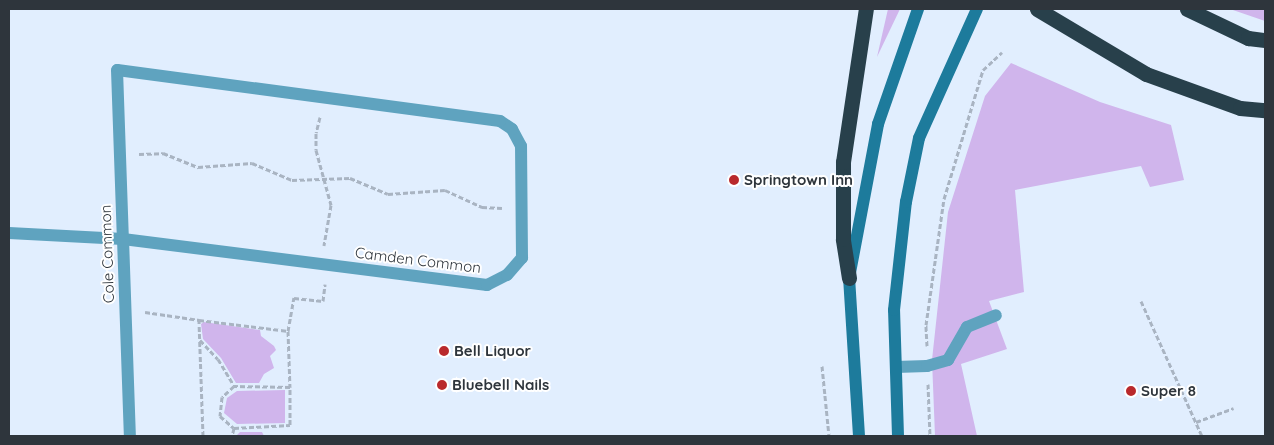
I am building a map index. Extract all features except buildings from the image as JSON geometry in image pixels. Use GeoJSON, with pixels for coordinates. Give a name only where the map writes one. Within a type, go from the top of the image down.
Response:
{"type":"FeatureCollection","features":[{"type":"Feature","properties":{"kind":"highway"},"geometry":{"type":"LineString","coordinates":[[849,278],[843,239],[842,162],[866,9]]}},
{"type":"Feature","properties":{"kind":"highway"},"geometry":{"type":"LineString","coordinates":[[1037,9],[1146,74],[1240,108],[1265,110]]}},
{"type":"Feature","properties":{"kind":"highway"},"geometry":{"type":"LineString","coordinates":[[1187,9],[1248,38],[1265,40]]}},
{"type":"Feature","properties":{"kind":"street"},"geometry":{"type":"LineString","coordinates":[[859,436],[849,278],[878,124],[918,9]]}},
{"type":"Feature","properties":{"kind":"street"},"geometry":{"type":"LineString","coordinates":[[898,436],[896,281],[906,202],[919,138],[977,9]]}},
{"type":"Feature","properties":{"kind":"street","name":"Camden Common"},"geometry":{"type":"LineString","coordinates":[[9,233],[123,239],[487,285],[506,275],[522,258],[521,146],[512,129],[500,121],[117,70]]}},
{"type":"Feature","properties":{"kind":"street","name":"Cole Common"},"geometry":{"type":"LineString","coordinates":[[117,70],[130,436]]}},
{"type":"Feature","properties":{"kind":"street"},"geometry":{"type":"LineString","coordinates":[[896,367],[927,366],[948,360],[967,327],[996,315]]}},
{"type":"Feature","properties":{"kind":"path"},"geometry":{"type":"LineString","coordinates":[[930,436],[926,325],[944,199],[983,70],[1002,52]]}},
{"type":"Feature","properties":{"kind":"path"},"geometry":{"type":"LineString","coordinates":[[290,387],[234,386],[222,397],[220,416],[234,428],[290,425],[290,387],[288,331],[294,298],[323,301],[327,265],[324,245],[331,206],[318,163],[316,133],[322,97]]}},
{"type":"Feature","properties":{"kind":"path"},"geometry":{"type":"LineString","coordinates":[[139,162],[139,153],[163,153],[198,167],[252,163],[292,180],[350,178],[388,194],[445,190],[482,207],[523,209]]}},
{"type":"Feature","properties":{"kind":"path"},"geometry":{"type":"LineString","coordinates":[[1140,301],[1202,436]]}},
{"type":"Feature","properties":{"kind":"path"},"geometry":{"type":"LineString","coordinates":[[142,302],[142,312],[288,331]]}},
{"type":"Feature","properties":{"kind":"path"},"geometry":{"type":"LineString","coordinates":[[199,320],[203,436]]}},
{"type":"Feature","properties":{"kind":"path"},"geometry":{"type":"LineString","coordinates":[[200,340],[218,358],[234,386]]}},
{"type":"Feature","properties":{"kind":"path"},"geometry":{"type":"LineString","coordinates":[[822,366],[829,436]]}},
{"type":"Feature","properties":{"kind":"path"},"geometry":{"type":"LineString","coordinates":[[1196,422],[1234,408]]}},
{"type":"Feature","properties":{"kind":"path"},"geometry":{"type":"LineString","coordinates":[[232,436],[234,428]]}},
{"type":"Feature","properties":{"kind":"shaded area"},"geometry":{"type":"Polygon","coordinates":[[[888,9],[900,9],[877,57],[888,9]]]}},
{"type":"Feature","properties":{"kind":"shaded area"},"geometry":{"type":"Polygon","coordinates":[[[1230,9],[1265,9],[1265,21],[1230,9]]]}},
{"type":"Feature","properties":{"kind":"shaded area"},"geometry":{"type":"Polygon","coordinates":[[[1011,63],[1100,102],[1171,125],[1184,180],[1150,187],[1141,166],[1015,190],[1024,292],[989,301],[1007,349],[961,364],[977,436],[935,436],[932,360],[948,212],[985,96],[1011,63]]]}},
{"type":"Feature","properties":{"kind":"shaded area"},"geometry":{"type":"Polygon","coordinates":[[[204,322],[260,330],[261,336],[274,346],[276,350],[270,356],[274,368],[264,374],[259,383],[236,383],[221,358],[203,339],[201,324],[204,322]]]}},
{"type":"Feature","properties":{"kind":"shaded area"},"geometry":{"type":"Polygon","coordinates":[[[285,390],[285,423],[237,424],[224,413],[227,398],[237,391],[285,390]]]}},
{"type":"Feature","properties":{"kind":"shaded area"},"geometry":{"type":"Polygon","coordinates":[[[240,432],[262,432],[264,436],[236,436],[240,432]]]}},
{"type":"Feature","properties":{"kind":"place","name":"Springtown Inn"},"geometry":{"type":"Point","coordinates":[734,180]}},
{"type":"Feature","properties":{"kind":"place","name":"Bell Liquor"},"geometry":{"type":"Point","coordinates":[444,351]}},
{"type":"Feature","properties":{"kind":"place","name":"Bluebell Nails"},"geometry":{"type":"Point","coordinates":[442,385]}},
{"type":"Feature","properties":{"kind":"place","name":"Super 8"},"geometry":{"type":"Point","coordinates":[1131,391]}}]}
